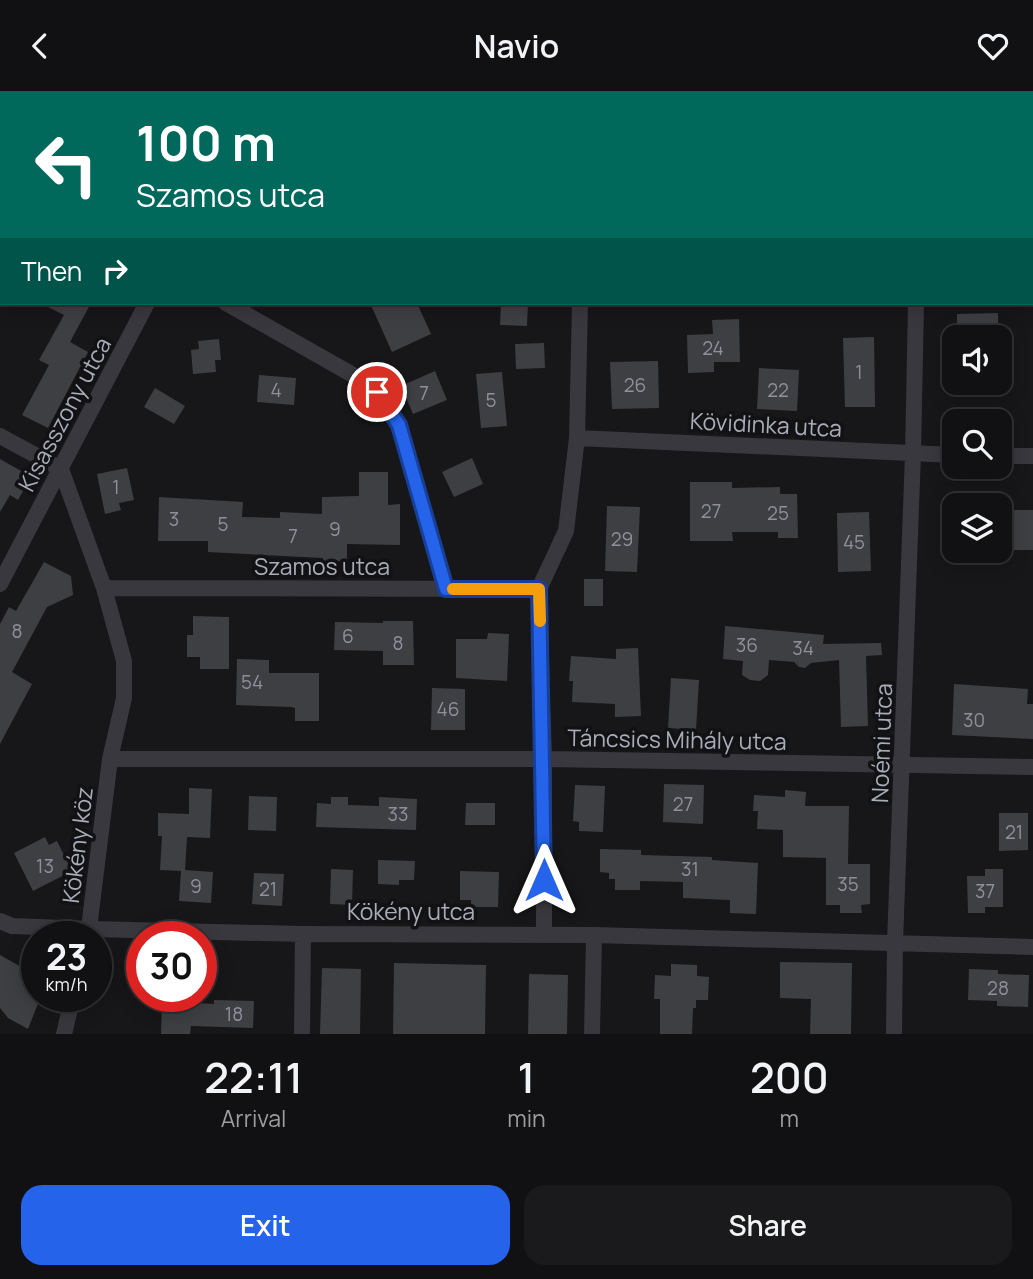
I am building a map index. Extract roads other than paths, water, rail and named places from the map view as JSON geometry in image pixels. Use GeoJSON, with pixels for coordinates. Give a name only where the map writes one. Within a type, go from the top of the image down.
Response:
{"type":"FeatureCollection","features":[{"type":"Feature","properties":{"kind":"street","name":"Kisasszony utca"},"geometry":{"type":"LineString","coordinates":[[0,584],[147,305]]}},
{"type":"Feature","properties":{"kind":"street"},"geometry":{"type":"LineString","coordinates":[[230,305],[353,375],[377,392],[399,425],[446,589]]}},
{"type":"Feature","properties":{"kind":"street"},"geometry":{"type":"LineString","coordinates":[[544,935],[544,759],[539,589],[566,531],[577,438],[580,305]]}},
{"type":"Feature","properties":{"kind":"street","name":"Noémi utca"},"geometry":{"type":"LineString","coordinates":[[894,1034],[913,454],[915,305]]}},
{"type":"Feature","properties":{"kind":"street"},"geometry":{"type":"LineString","coordinates":[[0,436],[61,469]]}},
{"type":"Feature","properties":{"kind":"street","name":"Kövidinka utca"},"geometry":{"type":"LineString","coordinates":[[577,438],[942,455]]}},
{"type":"Feature","properties":{"kind":"street"},"geometry":{"type":"LineString","coordinates":[[1012,456],[1033,456]]}},
{"type":"Feature","properties":{"kind":"street","name":"Kökény köz"},"geometry":{"type":"LineString","coordinates":[[61,469],[104,588],[124,661],[124,698],[110,759],[90,921]]}},
{"type":"Feature","properties":{"kind":"street","name":"Szamos utca"},"geometry":{"type":"LineString","coordinates":[[104,588],[539,589]]}},
{"type":"Feature","properties":{"kind":"street","name":"Táncsics Mihály utca"},"geometry":{"type":"LineString","coordinates":[[110,759],[544,759],[1033,767]]}},
{"type":"Feature","properties":{"kind":"street","name":"Kökény utca"},"geometry":{"type":"LineString","coordinates":[[0,921],[21,927]]}},
{"type":"Feature","properties":{"kind":"street","name":"Kökény utca"},"geometry":{"type":"LineString","coordinates":[[112,933],[544,935],[1033,947]]}},
{"type":"Feature","properties":{"kind":"street"},"geometry":{"type":"LineString","coordinates":[[302,1034],[303,934]]}},
{"type":"Feature","properties":{"kind":"street"},"geometry":{"type":"LineString","coordinates":[[592,1034],[594,936]]}},
{"type":"Feature","properties":{"kind":"street"},"geometry":{"type":"LineString","coordinates":[[64,1034],[69,1012]]}}]}
